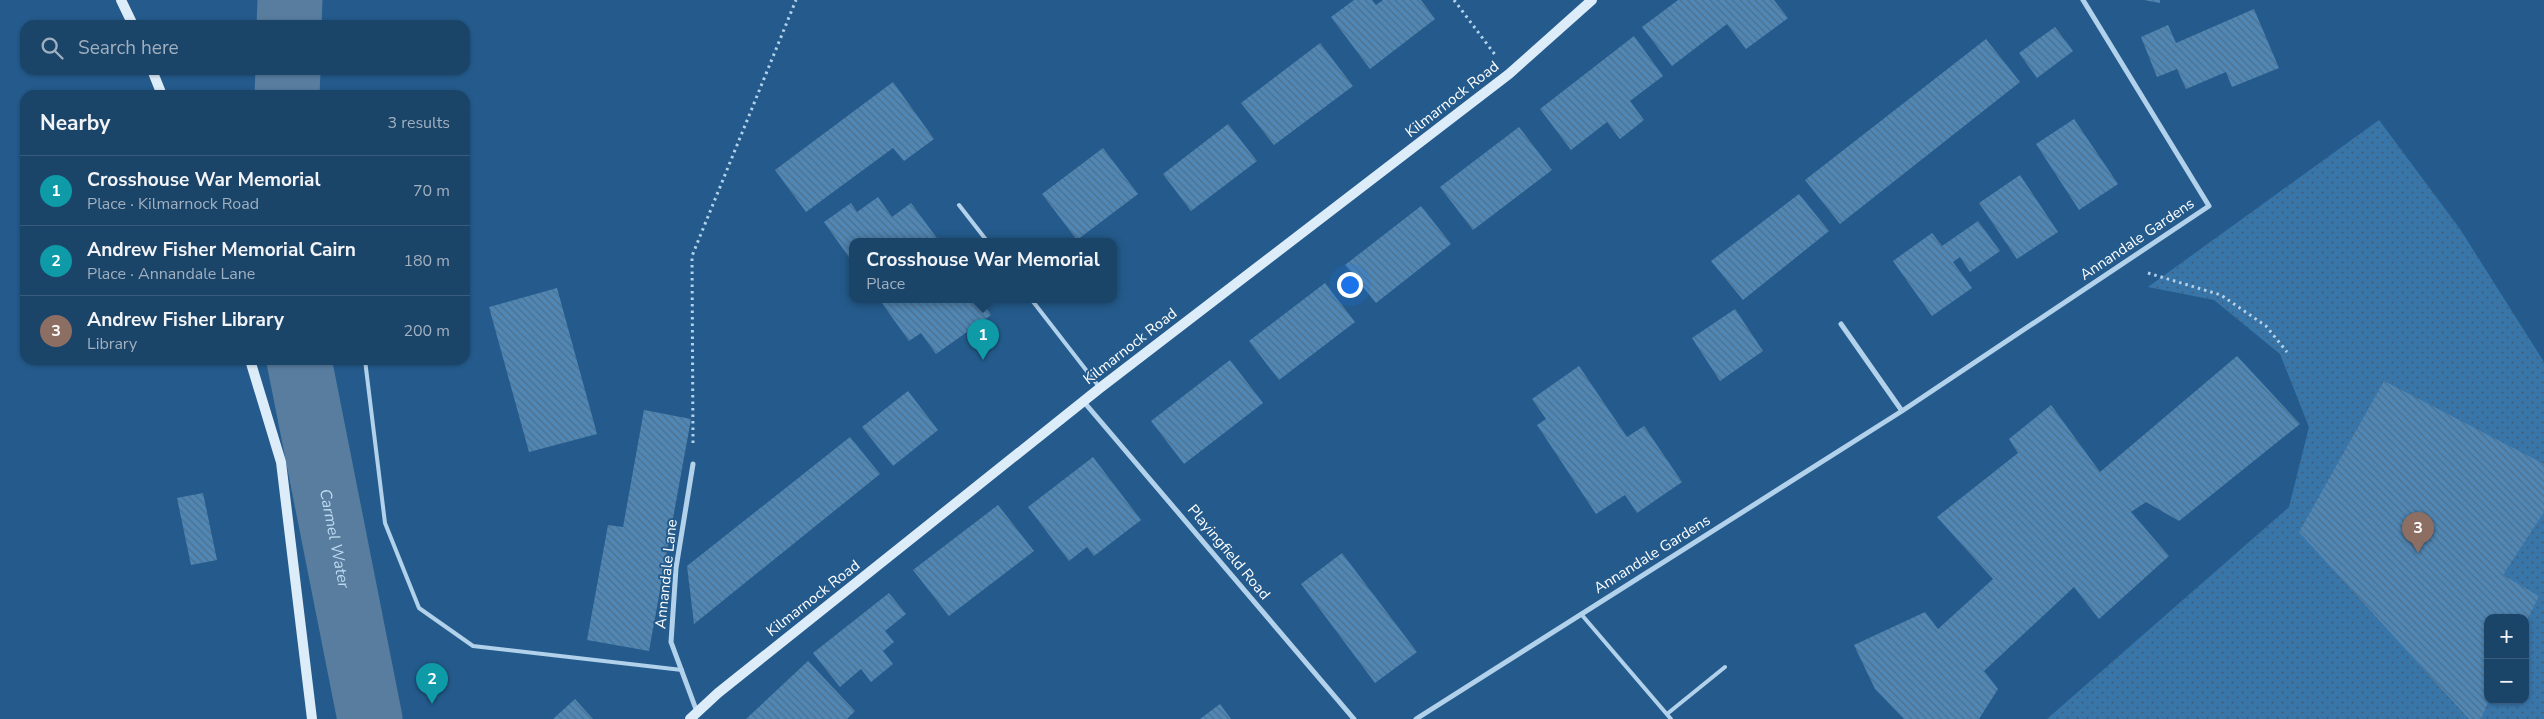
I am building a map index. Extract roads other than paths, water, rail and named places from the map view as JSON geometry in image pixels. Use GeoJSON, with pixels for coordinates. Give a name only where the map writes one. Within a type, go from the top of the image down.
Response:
{"type":"FeatureCollection","features":[{"type":"Feature","properties":{"kind":"main road"},"geometry":{"type":"LineString","coordinates":[[120,0],[130,20]]}},
{"type":"Feature","properties":{"kind":"main road","name":"Kilmarnock Road"},"geometry":{"type":"LineString","coordinates":[[693,715],[1100,388],[1509,74],[1592,0]]}},
{"type":"Feature","properties":{"kind":"main road"},"geometry":{"type":"LineString","coordinates":[[154,75],[160,90]]}},
{"type":"Feature","properties":{"kind":"main road"},"geometry":{"type":"LineString","coordinates":[[252,365],[281,462],[312,719]]}},
{"type":"Feature","properties":{"kind":"street","name":"Annandale Gardens"},"geometry":{"type":"LineString","coordinates":[[1416,719],[1902,411],[2209,206],[2083,0]]}},
{"type":"Feature","properties":{"kind":"street"},"geometry":{"type":"LineString","coordinates":[[1840,324],[1902,411]]}},
{"type":"Feature","properties":{"kind":"street","name":"Playingfield Road"},"geometry":{"type":"LineString","coordinates":[[1084,402],[1354,719]]}},
{"type":"Feature","properties":{"kind":"street","name":"Annandale Lane"},"geometry":{"type":"LineString","coordinates":[[693,464],[676,568],[671,642],[682,670],[693,715]]}},
{"type":"Feature","properties":{"kind":"lane"},"geometry":{"type":"LineString","coordinates":[[959,205],[985,238]]}},
{"type":"Feature","properties":{"kind":"lane"},"geometry":{"type":"LineString","coordinates":[[1034,303],[1100,388]]}},
{"type":"Feature","properties":{"kind":"lane"},"geometry":{"type":"LineString","coordinates":[[366,365],[385,523],[419,608],[473,646],[682,670]]}},
{"type":"Feature","properties":{"kind":"lane"},"geometry":{"type":"LineString","coordinates":[[1581,614],[1671,719]]}},
{"type":"Feature","properties":{"kind":"lane"},"geometry":{"type":"LineString","coordinates":[[1667,714],[1725,667]]}},
{"type":"Feature","properties":{"kind":"waterway","name":"Carmel Water"},"geometry":{"type":"LineString","coordinates":[[289,20],[290,0]]}},
{"type":"Feature","properties":{"kind":"waterway","name":"Carmel Water"},"geometry":{"type":"LineString","coordinates":[[287,90],[288,75]]}},
{"type":"Feature","properties":{"kind":"waterway","name":"Carmel Water"},"geometry":{"type":"LineString","coordinates":[[300,365],[370,719]]}},
{"type":"Feature","properties":{"kind":"place","name":"Crosshouse War Memorial"},"geometry":{"type":"Point","coordinates":[983,360]}},
{"type":"Feature","properties":{"kind":"place","name":"Andrew Fisher Library"},"geometry":{"type":"Point","coordinates":[2418,553]}},
{"type":"Feature","properties":{"kind":"place","name":"Andrew Fisher Memorial Cairn"},"geometry":{"type":"Point","coordinates":[432,704]}}]}
